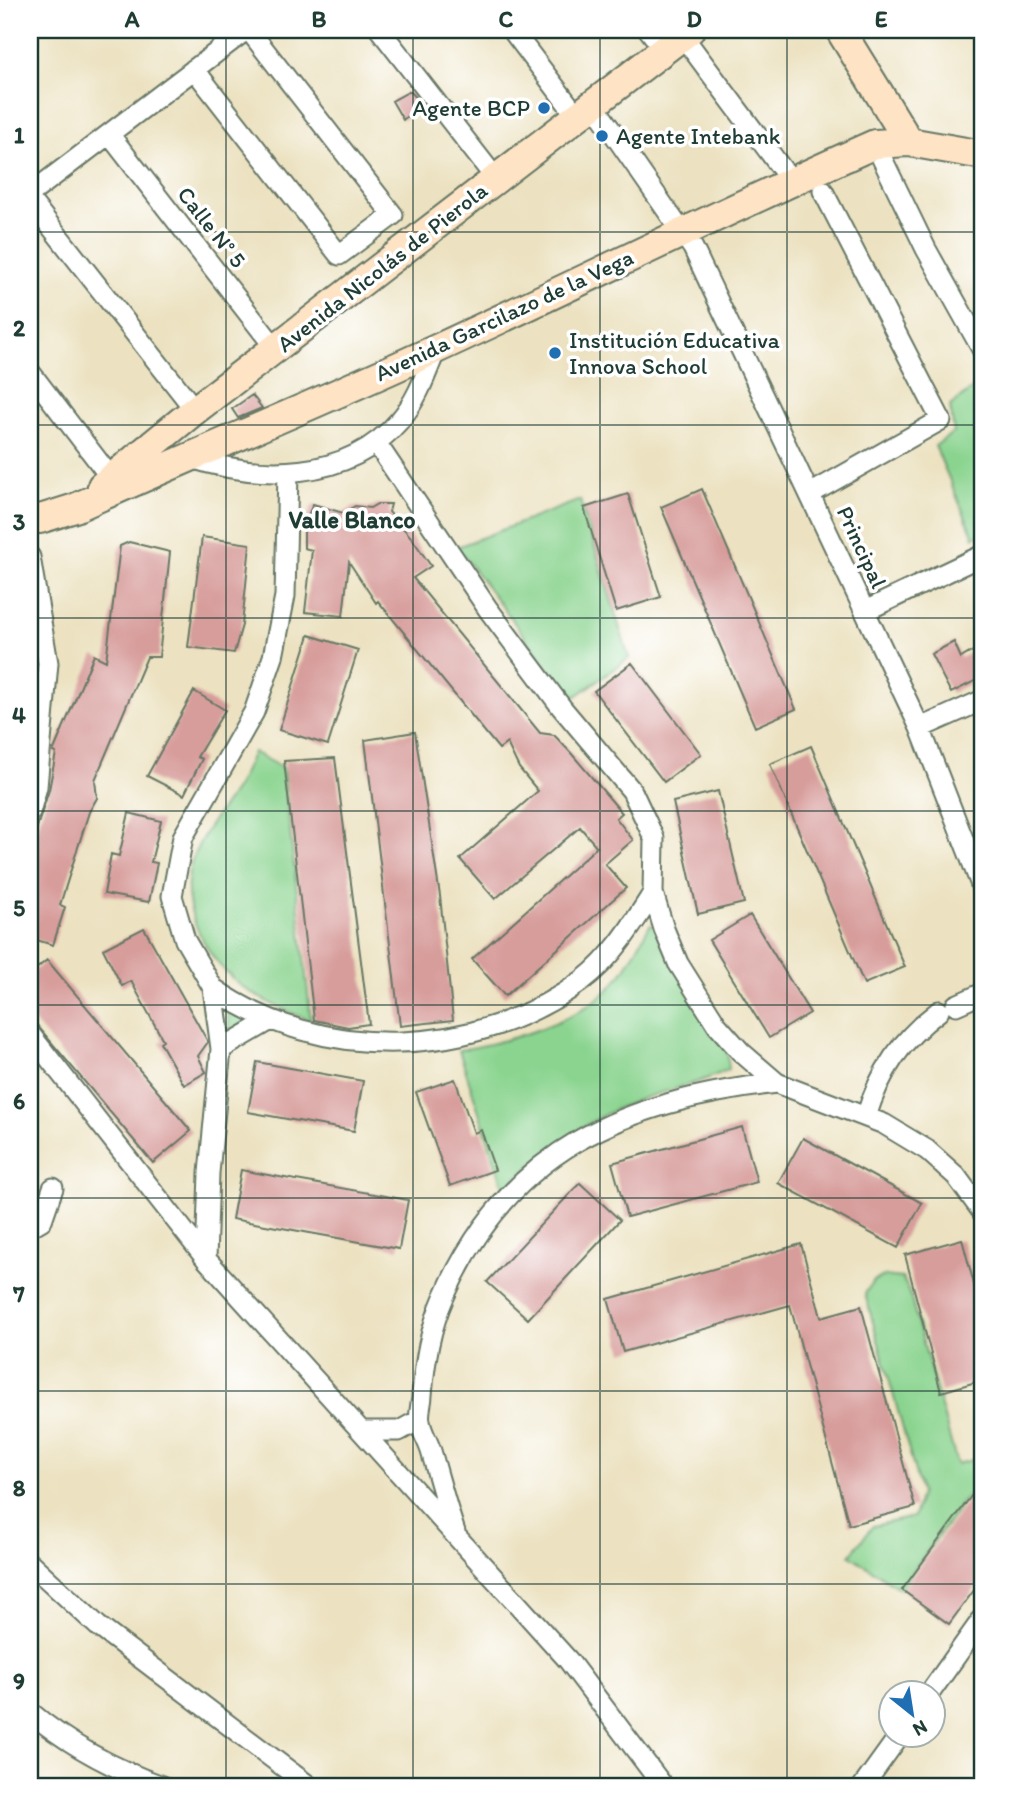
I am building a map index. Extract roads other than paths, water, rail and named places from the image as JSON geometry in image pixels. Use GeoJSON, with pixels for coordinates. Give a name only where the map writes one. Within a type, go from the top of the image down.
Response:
{"type":"FeatureCollection","features":[{"type":"Feature","properties":{"kind":"street"},"geometry":{"type":"LineString","coordinates":[[30,194],[194,69],[247,30],[393,215],[339,255],[194,69]]}},
{"type":"Feature","properties":{"kind":"street"},"geometry":{"type":"LineString","coordinates":[[380,30],[496,179]]}},
{"type":"Feature","properties":{"kind":"street","name":"Principal"},"geometry":{"type":"LineString","coordinates":[[512,30],[585,110],[683,230],[810,494],[976,851],[983,890]]}},
{"type":"Feature","properties":{"kind":"street"},"geometry":{"type":"LineString","coordinates":[[840,30],[909,142]]}},
{"type":"Feature","properties":{"kind":"street"},"geometry":{"type":"LineString","coordinates":[[671,36],[791,181]]}},
{"type":"Feature","properties":{"kind":"street","name":"Avenida Nicolás de Pierola"},"geometry":{"type":"LineString","coordinates":[[75,508],[195,410],[585,110],[671,36]]}},
{"type":"Feature","properties":{"kind":"street","name":"Calle N° 5"},"geometry":{"type":"LineString","coordinates":[[109,134],[276,349]]}},
{"type":"Feature","properties":{"kind":"street","name":"Avenida Garcilazo de la Vega"},"geometry":{"type":"LineString","coordinates":[[30,518],[48,517],[75,508],[436,349],[683,230],[875,144],[909,142],[983,155]]}},
{"type":"Feature","properties":{"kind":"street"},"geometry":{"type":"LineString","coordinates":[[875,144],[926,249],[983,351]]}},
{"type":"Feature","properties":{"kind":"street"},"geometry":{"type":"LineString","coordinates":[[810,494],[941,420],[823,191]]}},
{"type":"Feature","properties":{"kind":"street"},"geometry":{"type":"LineString","coordinates":[[30,200],[195,410]]}},
{"type":"Feature","properties":{"kind":"street"},"geometry":{"type":"LineString","coordinates":[[188,457],[254,473],[288,474],[334,463],[377,444],[401,419],[418,391],[436,349]]}},
{"type":"Feature","properties":{"kind":"street"},"geometry":{"type":"LineString","coordinates":[[30,372],[111,478]]}},
{"type":"Feature","properties":{"kind":"street"},"geometry":{"type":"LineString","coordinates":[[377,444],[488,609],[562,709],[632,791],[654,838],[653,893],[673,952],[695,995],[741,1052],[777,1083],[866,1117],[907,1136],[956,1176],[983,1213]]}},
{"type":"Feature","properties":{"kind":"street"},"geometry":{"type":"LineString","coordinates":[[206,1259],[209,1173],[221,1049],[213,988],[185,940],[172,896],[183,837],[254,712],[273,657],[285,596],[288,474]]}},
{"type":"Feature","properties":{"kind":"street"},"geometry":{"type":"LineString","coordinates":[[865,611],[983,555]]}},
{"type":"Feature","properties":{"kind":"street"},"geometry":{"type":"LineString","coordinates":[[30,556],[48,663],[37,788],[30,811]]}},
{"type":"Feature","properties":{"kind":"street"},"geometry":{"type":"LineString","coordinates":[[920,728],[983,700]]}},
{"type":"Feature","properties":{"kind":"street"},"geometry":{"type":"LineString","coordinates":[[213,988],[268,1021],[306,1033],[356,1040],[430,1039],[479,1032],[533,1012],[584,979],[621,942],[653,893]]}},
{"type":"Feature","properties":{"kind":"street"},"geometry":{"type":"LineString","coordinates":[[866,1117],[875,1085],[891,1056],[913,1031],[947,1008],[983,993]]}},
{"type":"Feature","properties":{"kind":"street"},"geometry":{"type":"LineString","coordinates":[[221,1049],[268,1021]]}},
{"type":"Feature","properties":{"kind":"street"},"geometry":{"type":"LineString","coordinates":[[30,1034],[206,1259],[364,1431],[458,1542],[568,1660],[663,1786]]}},
{"type":"Feature","properties":{"kind":"street"},"geometry":{"type":"LineString","coordinates":[[730,1089],[741,1052]]}},
{"type":"Feature","properties":{"kind":"street"},"geometry":{"type":"LineString","coordinates":[[458,1542],[419,1420],[426,1352],[438,1311],[455,1271],[477,1234],[504,1200],[534,1170],[569,1144],[607,1125],[688,1097],[777,1083]]}},
{"type":"Feature","properties":{"kind":"street"},"geometry":{"type":"LineString","coordinates":[[30,1227],[42,1220],[53,1188]]}},
{"type":"Feature","properties":{"kind":"street"},"geometry":{"type":"LineString","coordinates":[[364,1431],[399,1431],[419,1420]]}},
{"type":"Feature","properties":{"kind":"street"},"geometry":{"type":"LineString","coordinates":[[30,1563],[98,1626],[271,1761],[309,1786]]}},
{"type":"Feature","properties":{"kind":"street"},"geometry":{"type":"LineString","coordinates":[[938,1680],[983,1618]]}},
{"type":"Feature","properties":{"kind":"street"},"geometry":{"type":"LineString","coordinates":[[30,1712],[58,1736],[130,1774],[162,1786]]}},
{"type":"Feature","properties":{"kind":"street"},"geometry":{"type":"LineString","coordinates":[[863,1786],[888,1750]]}},
{"type":"Feature","properties":{"kind":"place","name":"Agente BCP"},"geometry":{"type":"Point","coordinates":[544,108]}},
{"type":"Feature","properties":{"kind":"place","name":"Agente Intebank"},"geometry":{"type":"Point","coordinates":[602,136]}},
{"type":"Feature","properties":{"kind":"place","name":"Institución Educativa Innova School"},"geometry":{"type":"Point","coordinates":[555,353]}},
{"type":"Feature","properties":{"kind":"district","name":"Valle Blanco"},"geometry":{"type":"Point","coordinates":[352,520]}}]}
